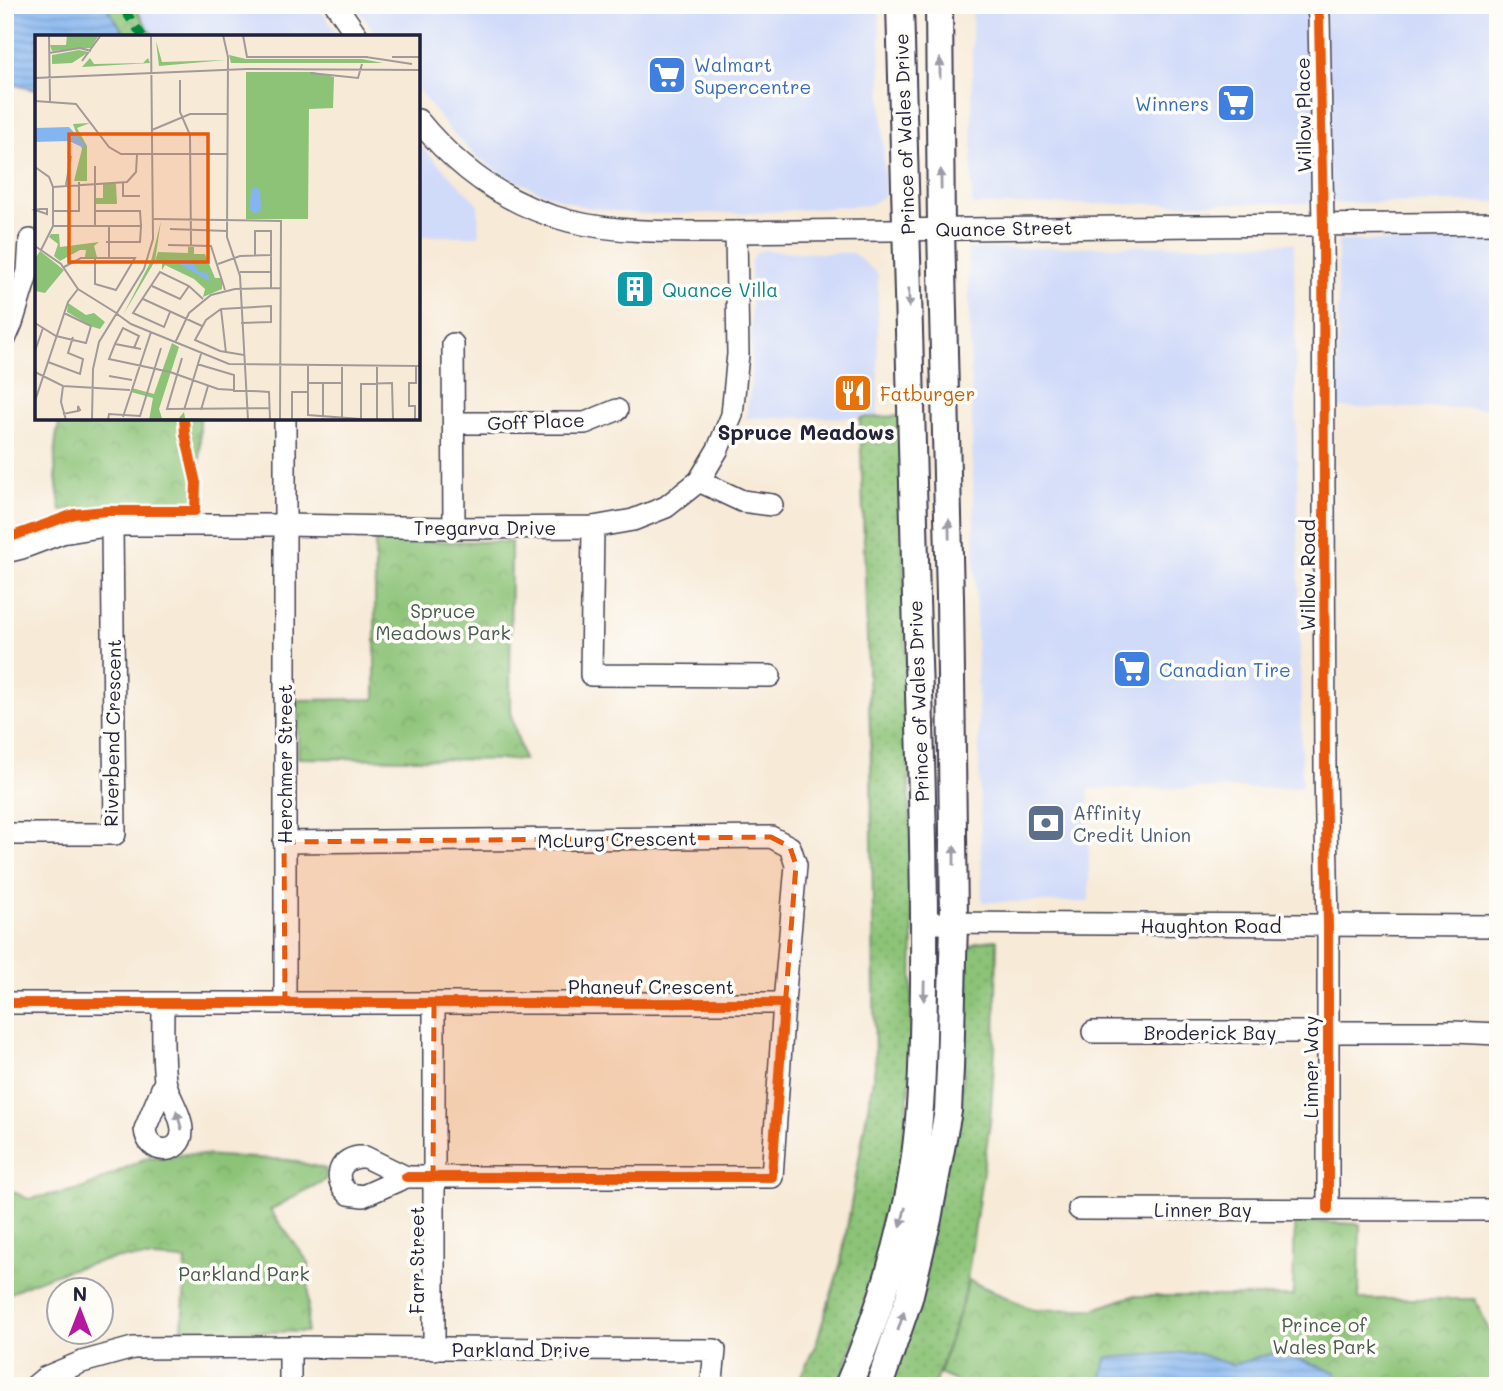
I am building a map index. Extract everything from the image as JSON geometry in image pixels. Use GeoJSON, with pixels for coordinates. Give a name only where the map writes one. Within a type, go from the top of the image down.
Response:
{"type":"FeatureCollection","features":[{"type":"Feature","properties":{"kind":"main road","name":"Prince of Wales Drive"},"geometry":{"type":"LineString","coordinates":[[848,1386],[882,1292],[905,1213],[917,1142],[923,1074],[924,923],[900,5]]}},
{"type":"Feature","properties":{"kind":"main road","name":"Prince of Wales Drive"},"geometry":{"type":"LineString","coordinates":[[879,1386],[912,1285],[928,1219],[948,1111],[954,923],[939,5]]}},
{"type":"Feature","properties":{"kind":"street"},"geometry":{"type":"LineString","coordinates":[[336,5],[357,35]]}},
{"type":"Feature","properties":{"kind":"street","name":"Willow Place"},"geometry":{"type":"LineString","coordinates":[[1317,5],[1323,225]]}},
{"type":"Feature","properties":{"kind":"street","name":"Quance Street"},"geometry":{"type":"LineString","coordinates":[[420,122],[445,150],[480,181],[509,198],[537,211],[599,227],[736,232],[1498,223]]}},
{"type":"Feature","properties":{"kind":"street","name":"Willow Road"},"geometry":{"type":"LineString","coordinates":[[1323,225],[1328,925]]}},
{"type":"Feature","properties":{"kind":"street","name":"Tregarva Drive"},"geometry":{"type":"LineString","coordinates":[[5,552],[62,533],[112,525],[593,527],[633,520],[666,507],[699,481],[718,449],[732,415],[738,354],[736,232]]}},
{"type":"Feature","properties":{"kind":"street"},"geometry":{"type":"LineString","coordinates":[[5,339],[28,271],[30,240]]}},
{"type":"Feature","properties":{"kind":"street"},"geometry":{"type":"LineString","coordinates":[[453,344],[454,528]]}},
{"type":"Feature","properties":{"kind":"street","name":"Goff Place"},"geometry":{"type":"LineString","coordinates":[[454,423],[585,423],[617,410]]}},
{"type":"Feature","properties":{"kind":"street","name":"Herchmer Street"},"geometry":{"type":"LineString","coordinates":[[285,420],[285,1003]]}},
{"type":"Feature","properties":{"kind":"street"},"geometry":{"type":"LineString","coordinates":[[699,481],[742,502],[772,505]]}},
{"type":"Feature","properties":{"kind":"street","name":"Riverbend Crescent"},"geometry":{"type":"LineString","coordinates":[[5,834],[115,834],[112,525]]}},
{"type":"Feature","properties":{"kind":"street"},"geometry":{"type":"LineString","coordinates":[[593,527],[591,675],[770,676]]}},
{"type":"Feature","properties":{"kind":"street","name":"McLurg Crescent"},"geometry":{"type":"LineString","coordinates":[[284,842],[771,837],[790,847],[796,865],[784,1003]]}},
{"type":"Feature","properties":{"kind":"street","name":"Haughton Road"},"geometry":{"type":"LineString","coordinates":[[924,923],[1498,926]]}},
{"type":"Feature","properties":{"kind":"street","name":"Linner Way"},"geometry":{"type":"LineString","coordinates":[[1328,925],[1328,1209]]}},
{"type":"Feature","properties":{"kind":"street","name":"Phaneuf Crescent"},"geometry":{"type":"LineString","coordinates":[[5,1003],[784,1003]]}},
{"type":"Feature","properties":{"kind":"street"},"geometry":{"type":"LineString","coordinates":[[407,1177],[772,1177],[784,1003]]}},
{"type":"Feature","properties":{"kind":"street"},"geometry":{"type":"LineString","coordinates":[[163,1004],[165,1082]]}},
{"type":"Feature","properties":{"kind":"street","name":"Farr Street"},"geometry":{"type":"LineString","coordinates":[[434,1349],[435,1004]]}},
{"type":"Feature","properties":{"kind":"street","name":"Broderick Bay"},"geometry":{"type":"LineString","coordinates":[[1093,1032],[1498,1034]]}},
{"type":"Feature","properties":{"kind":"street","name":"Linner Bay"},"geometry":{"type":"LineString","coordinates":[[1079,1209],[1328,1209]]}},
{"type":"Feature","properties":{"kind":"street"},"geometry":{"type":"LineString","coordinates":[[1328,1209],[1498,1210]]}},
{"type":"Feature","properties":{"kind":"street"},"geometry":{"type":"LineString","coordinates":[[290,1347],[290,1386]]}},
{"type":"Feature","properties":{"kind":"street","name":"Parkland Drive"},"geometry":{"type":"LineString","coordinates":[[35,1386],[46,1377],[82,1362],[133,1348],[290,1347],[715,1350],[712,1381],[709,1386]]}},
{"type":"Feature","properties":{"kind":"highlighted area"},"geometry":{"type":"Polygon","coordinates":[[[771,837],[790,847],[796,865],[772,1177],[433,1177],[434,1004],[285,1003],[284,842],[771,837]]]}},
{"type":"Feature","properties":{"kind":"shaded area"},"geometry":{"type":"Polygon","coordinates":[[[133,5],[318,5],[338,35],[153,35],[133,5]]]}},
{"type":"Feature","properties":{"kind":"shaded area","name":"Walmart Supercentre"},"geometry":{"type":"Polygon","coordinates":[[[355,5],[879,5],[885,195],[870,205],[752,213],[636,214],[584,207],[543,193],[506,176],[476,157],[447,127],[420,93],[420,35],[377,35],[355,5]]]}},
{"type":"Feature","properties":{"kind":"shaded area"},"geometry":{"type":"Polygon","coordinates":[[[972,5],[1498,5],[1498,202],[972,205],[972,5]]]}},
{"type":"Feature","properties":{"kind":"shaded area"},"geometry":{"type":"Polygon","coordinates":[[[420,145],[478,204],[479,236],[420,236],[420,145]]]}},
{"type":"Feature","properties":{"kind":"shaded area"},"geometry":{"type":"Polygon","coordinates":[[[1338,241],[1498,241],[1498,408],[1338,408],[1338,241]]]}},
{"type":"Feature","properties":{"kind":"shaded area"},"geometry":{"type":"Polygon","coordinates":[[[1294,243],[1302,788],[1089,789],[1089,902],[982,902],[968,249],[1294,243]]]}},
{"type":"Feature","properties":{"kind":"shaded area"},"geometry":{"type":"Polygon","coordinates":[[[763,250],[853,253],[878,274],[878,417],[746,418],[751,381],[751,261],[756,253],[763,250]]]}},
{"type":"Feature","properties":{"kind":"green space"},"geometry":{"type":"Polygon","coordinates":[[[105,5],[133,5],[153,35],[126,35],[105,5]]]}},
{"type":"Feature","properties":{"kind":"green space"},"geometry":{"type":"Polygon","coordinates":[[[900,416],[913,938],[910,1082],[891,1216],[873,1287],[838,1386],[796,1386],[816,1344],[841,1262],[875,1067],[871,764],[860,418],[900,416]]]}},
{"type":"Feature","properties":{"kind":"green space"},"geometry":{"type":"Polygon","coordinates":[[[60,420],[200,420],[199,512],[93,507],[61,511],[55,452],[60,420]]]}},
{"type":"Feature","properties":{"kind":"green space","name":"Spruce Meadows Park"},"geometry":{"type":"Polygon","coordinates":[[[375,541],[511,542],[510,712],[524,760],[298,758],[298,700],[375,699],[375,541]]]}},
{"type":"Feature","properties":{"kind":"green space"},"geometry":{"type":"Polygon","coordinates":[[[997,940],[995,1049],[990,1122],[965,1294],[934,1386],[888,1386],[963,1080],[966,954],[975,944],[997,940]]]}},
{"type":"Feature","properties":{"kind":"green space","name":"Parkland Park"},"geometry":{"type":"Polygon","coordinates":[[[184,1154],[289,1160],[326,1169],[325,1180],[270,1210],[309,1263],[307,1332],[182,1331],[186,1260],[136,1257],[107,1260],[46,1276],[5,1297],[5,1192],[10,1190],[28,1199],[66,1192],[84,1188],[148,1157],[184,1154]]]}},
{"type":"Feature","properties":{"kind":"green space","name":"Prince of Wales Park"},"geometry":{"type":"Polygon","coordinates":[[[1295,1221],[1360,1224],[1359,1299],[1475,1299],[1498,1351],[1498,1386],[967,1386],[939,1374],[968,1280],[1034,1310],[1095,1309],[1132,1296],[1293,1296],[1295,1221]]]}},
{"type":"Feature","properties":{"kind":"water"},"geometry":{"type":"Polygon","coordinates":[[[5,5],[105,5],[126,35],[35,35],[35,90],[5,83],[5,5]]]}},
{"type":"Feature","properties":{"kind":"water"},"geometry":{"type":"Polygon","coordinates":[[[1193,1352],[1232,1365],[1278,1352],[1335,1372],[1341,1386],[1100,1386],[1106,1358],[1193,1352]]]}},
{"type":"Feature","properties":{"kind":"marked path"},"geometry":{"type":"LineString","coordinates":[[121,5],[142,35]]}},
{"type":"Feature","properties":{"kind":"cycle path"},"geometry":{"type":"LineString","coordinates":[[1317,5],[1323,225],[1328,1209]]}},
{"type":"Feature","properties":{"kind":"cycle path"},"geometry":{"type":"LineString","coordinates":[[5,539],[74,514],[106,511],[195,511],[196,483],[184,420]]}},
{"type":"Feature","properties":{"kind":"cycle path"},"geometry":{"type":"LineString","coordinates":[[5,1003],[784,1003],[772,1177],[406,1177]]}},
{"type":"Feature","properties":{"kind":"place","name":"Walmart Supercentre"},"geometry":{"type":"Point","coordinates":[667,75]}},
{"type":"Feature","properties":{"kind":"place","name":"Winners"},"geometry":{"type":"Point","coordinates":[1236,103]}},
{"type":"Feature","properties":{"kind":"place","name":"Quance Villa"},"geometry":{"type":"Point","coordinates":[635,289]}},
{"type":"Feature","properties":{"kind":"place","name":"Fatburger"},"geometry":{"type":"Point","coordinates":[853,393]}},
{"type":"Feature","properties":{"kind":"place","name":"Canadian Tire"},"geometry":{"type":"Point","coordinates":[1132,669]}},
{"type":"Feature","properties":{"kind":"place","name":"Affinity Credit Union"},"geometry":{"type":"Point","coordinates":[1046,823]}},
{"type":"Feature","properties":{"kind":"district","name":"Spruce Meadows"},"geometry":{"type":"Point","coordinates":[806,431]}}]}
